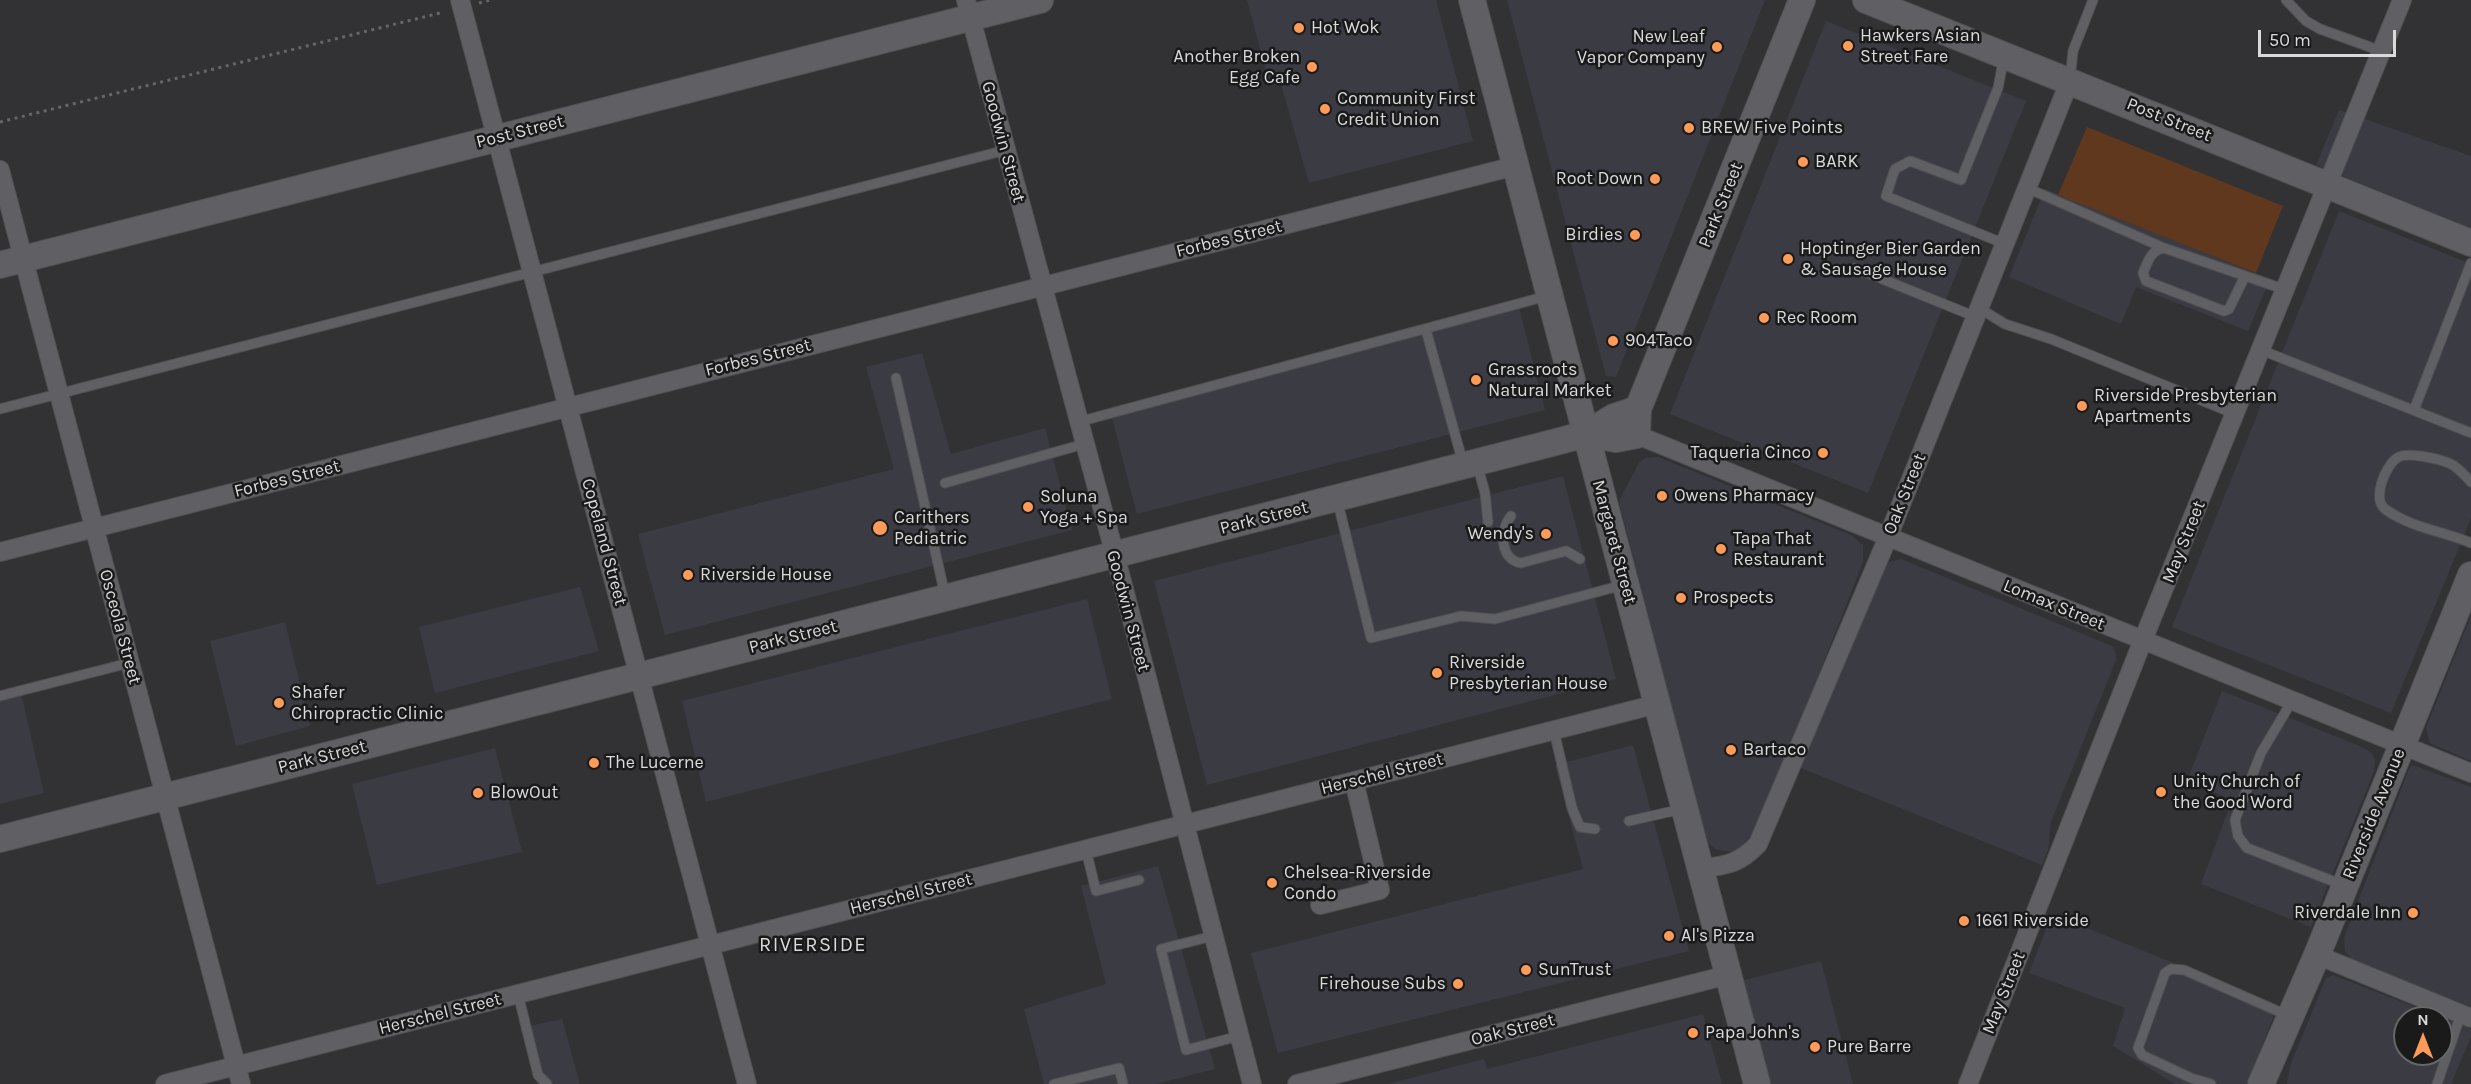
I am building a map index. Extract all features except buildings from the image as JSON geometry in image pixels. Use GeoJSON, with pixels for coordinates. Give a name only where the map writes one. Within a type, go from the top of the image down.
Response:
{"type":"FeatureCollection","features":[{"type":"Feature","properties":{"kind":"street","name":"Post Street"},"geometry":{"type":"LineString","coordinates":[[12,262],[496,138],[968,9],[1040,0]]}},
{"type":"Feature","properties":{"kind":"street","name":"Margaret Street"},"geometry":{"type":"LineString","coordinates":[[1472,0],[1757,1084]]}},
{"type":"Feature","properties":{"kind":"street","name":"Park Street"},"geometry":{"type":"LineString","coordinates":[[1586,434],[1616,439],[1637,435],[1638,409],[1802,0]]}},
{"type":"Feature","properties":{"kind":"street","name":"Post Street"},"geometry":{"type":"LineString","coordinates":[[1866,0],[2471,243]]}},
{"type":"Feature","properties":{"kind":"street","name":"May Street"},"geometry":{"type":"LineString","coordinates":[[1968,1084],[2143,640],[2402,0]]}},
{"type":"Feature","properties":{"kind":"street","name":"Copeland Street"},"geometry":{"type":"LineString","coordinates":[[460,4],[747,1084]]}},
{"type":"Feature","properties":{"kind":"street","name":"Goodwin Street"},"geometry":{"type":"LineString","coordinates":[[968,9],[1252,1084]]}},
{"type":"Feature","properties":{"kind":"street","name":"Oak Street"},"geometry":{"type":"LineString","coordinates":[[1700,868],[1734,864],[1748,855],[1758,844],[1888,537],[2070,80]]}},
{"type":"Feature","properties":{"kind":"street","name":"Forbes Street"},"geometry":{"type":"LineString","coordinates":[[0,552],[1515,166]]}},
{"type":"Feature","properties":{"kind":"street","name":"Osceola Street"},"geometry":{"type":"LineString","coordinates":[[0,170],[12,262],[60,393],[93,528],[241,1084]]}},
{"type":"Feature","properties":{"kind":"street","name":"Park Street"},"geometry":{"type":"LineString","coordinates":[[0,839],[1471,465],[1586,434],[1614,417],[1638,409]]}},
{"type":"Feature","properties":{"kind":"street","name":"Lomax Street"},"geometry":{"type":"LineString","coordinates":[[1637,435],[2471,773]]}},
{"type":"Feature","properties":{"kind":"street","name":"Riverside Avenue"},"geometry":{"type":"LineString","coordinates":[[2261,1084],[2318,955],[2471,575]]}},
{"type":"Feature","properties":{"kind":"street","name":"Herschel Street"},"geometry":{"type":"LineString","coordinates":[[165,1084],[1657,704]]}},
{"type":"Feature","properties":{"kind":"street"},"geometry":{"type":"LineString","coordinates":[[1320,905],[1380,890],[1354,782]]}},
{"type":"Feature","properties":{"kind":"street"},"geometry":{"type":"LineString","coordinates":[[2318,955],[2466,1016]]}},
{"type":"Feature","properties":{"kind":"street","name":"Oak Street"},"geometry":{"type":"LineString","coordinates":[[1297,1084],[1728,975]]}},
{"type":"Feature","properties":{"kind":"lane"},"geometry":{"type":"LineString","coordinates":[[2070,80],[2073,51],[2093,0]]}},
{"type":"Feature","properties":{"kind":"lane"},"geometry":{"type":"LineString","coordinates":[[2286,0],[2306,21],[2320,29],[2381,51]]}},
{"type":"Feature","properties":{"kind":"lane"},"geometry":{"type":"LineString","coordinates":[[2005,55],[1998,88],[1960,180],[1910,161],[1895,169],[1886,196],[2005,244]]}},
{"type":"Feature","properties":{"kind":"lane"},"geometry":{"type":"LineString","coordinates":[[0,409],[1006,150]]}},
{"type":"Feature","properties":{"kind":"lane"},"geometry":{"type":"LineString","coordinates":[[2027,188],[2164,248],[2286,290]]}},
{"type":"Feature","properties":{"kind":"lane"},"geometry":{"type":"LineString","coordinates":[[2164,248],[2152,253],[2143,273],[2144,278],[2218,310],[2229,309],[2245,276]]}},
{"type":"Feature","properties":{"kind":"lane"},"geometry":{"type":"LineString","coordinates":[[2414,411],[2471,263]]}},
{"type":"Feature","properties":{"kind":"lane"},"geometry":{"type":"LineString","coordinates":[[1855,268],[2005,324],[2052,339],[2235,414]]}},
{"type":"Feature","properties":{"kind":"lane"},"geometry":{"type":"LineString","coordinates":[[1078,422],[1549,296]]}},
{"type":"Feature","properties":{"kind":"lane"},"geometry":{"type":"LineString","coordinates":[[1426,330],[1471,465],[1485,493],[1488,522]]}},
{"type":"Feature","properties":{"kind":"lane"},"geometry":{"type":"LineString","coordinates":[[2261,350],[2471,433]]}},
{"type":"Feature","properties":{"kind":"lane"},"geometry":{"type":"LineString","coordinates":[[897,378],[946,598]]}},
{"type":"Feature","properties":{"kind":"lane"},"geometry":{"type":"LineString","coordinates":[[945,483],[1084,444]]}},
{"type":"Feature","properties":{"kind":"lane"},"geometry":{"type":"LineString","coordinates":[[2471,482],[2451,464],[2408,454],[2398,456],[2390,464],[2378,496],[2379,503],[2385,509],[2406,520],[2471,543]]}},
{"type":"Feature","properties":{"kind":"lane"},"geometry":{"type":"LineString","coordinates":[[1337,499],[1371,638],[1461,616],[1495,619],[1626,584]]}},
{"type":"Feature","properties":{"kind":"lane"},"geometry":{"type":"LineString","coordinates":[[1511,516],[1503,525],[1502,535],[1509,557],[1514,562],[1566,551],[1580,559]]}},
{"type":"Feature","properties":{"kind":"lane"},"geometry":{"type":"LineString","coordinates":[[0,696],[129,663]]}},
{"type":"Feature","properties":{"kind":"lane"},"geometry":{"type":"LineString","coordinates":[[2292,700],[2260,753],[2235,820],[2238,836],[2247,848],[2346,885]]}},
{"type":"Feature","properties":{"kind":"lane"},"geometry":{"type":"LineString","coordinates":[[1554,731],[1572,808],[1580,827],[1595,829]]}},
{"type":"Feature","properties":{"kind":"lane"},"geometry":{"type":"LineString","coordinates":[[1629,821],[1684,808]]}},
{"type":"Feature","properties":{"kind":"lane"},"geometry":{"type":"LineString","coordinates":[[1086,850],[1096,891],[1138,880]]}},
{"type":"Feature","properties":{"kind":"lane"},"geometry":{"type":"LineString","coordinates":[[1213,936],[1161,950],[1186,1050],[1239,1036]]}},
{"type":"Feature","properties":{"kind":"lane"},"geometry":{"type":"LineString","coordinates":[[2211,1084],[2191,1078],[2142,1055],[2138,1048],[2165,973],[2171,969],[2184,970],[2290,1016]]}},
{"type":"Feature","properties":{"kind":"lane"},"geometry":{"type":"LineString","coordinates":[[518,994],[538,1075],[547,1084]]}},
{"type":"Feature","properties":{"kind":"lane"},"geometry":{"type":"LineString","coordinates":[[2437,1084],[2466,1016]]}},
{"type":"Feature","properties":{"kind":"lane"},"geometry":{"type":"LineString","coordinates":[[1054,1084],[1119,1068],[1123,1084]]}},
{"type":"Feature","properties":{"kind":"path"},"geometry":{"type":"LineString","coordinates":[[0,122],[460,4],[490,0]]}},
{"type":"Feature","properties":{"kind":"shaded area"},"geometry":{"type":"Polygon","coordinates":[[[1247,0],[1436,0],[1473,141],[1309,183],[1281,84],[1270,86],[1247,0]]]}},
{"type":"Feature","properties":{"kind":"shaded area"},"geometry":{"type":"Polygon","coordinates":[[[1507,0],[1765,0],[1616,377],[1606,376],[1507,0]]]}},
{"type":"Feature","properties":{"kind":"shaded area"},"geometry":{"type":"Polygon","coordinates":[[[1826,21],[2026,101],[1868,493],[1670,414],[1826,21]]]}},
{"type":"Feature","properties":{"kind":"shaded area"},"geometry":{"type":"Polygon","coordinates":[[[2339,110],[2471,156],[2471,228],[2316,165],[2339,110]]]}},
{"type":"Feature","properties":{"kind":"shaded area"},"geometry":{"type":"Polygon","coordinates":[[[2087,127],[2283,206],[2256,273],[2058,195],[2087,127]]]}},
{"type":"Feature","properties":{"kind":"shaded area"},"geometry":{"type":"Polygon","coordinates":[[[2045,189],[2270,279],[2248,331],[2136,287],[2121,324],[2009,277],[2045,189]]]}},
{"type":"Feature","properties":{"kind":"shaded area"},"geometry":{"type":"Polygon","coordinates":[[[2339,211],[2471,264],[2471,518],[2391,713],[2172,627],[2339,211]]]}},
{"type":"Feature","properties":{"kind":"shaded area"},"geometry":{"type":"Polygon","coordinates":[[[1519,307],[1545,410],[1137,514],[1112,418],[1519,307]]]}},
{"type":"Feature","properties":{"kind":"shaded area"},"geometry":{"type":"Polygon","coordinates":[[[922,353],[951,454],[1045,428],[1072,530],[665,635],[638,534],[894,469],[866,367],[922,353]]]}},
{"type":"Feature","properties":{"kind":"shaded area"},"geometry":{"type":"Polygon","coordinates":[[[1658,457],[1851,535],[1863,545],[1863,562],[1759,826],[1740,848],[1733,852],[1717,850],[1709,844],[1703,833],[1619,501],[1639,463],[1645,458],[1658,457]]]}},
{"type":"Feature","properties":{"kind":"shaded area"},"geometry":{"type":"Polygon","coordinates":[[[1563,476],[1616,679],[1207,785],[1154,581],[1563,476]]]}},
{"type":"Feature","properties":{"kind":"shaded area"},"geometry":{"type":"Polygon","coordinates":[[[1901,559],[2112,646],[2116,654],[2116,660],[2051,822],[2048,850],[2042,865],[1801,768],[1881,573],[1889,562],[1901,559]]]}},
{"type":"Feature","properties":{"kind":"shaded area"},"geometry":{"type":"Polygon","coordinates":[[[580,587],[599,651],[435,693],[419,627],[580,587]]]}},
{"type":"Feature","properties":{"kind":"shaded area"},"geometry":{"type":"Polygon","coordinates":[[[1087,599],[1112,699],[706,802],[682,701],[1087,599]]]}},
{"type":"Feature","properties":{"kind":"shaded area"},"geometry":{"type":"Polygon","coordinates":[[[2471,616],[2471,761],[2430,743],[2426,728],[2471,616]]]}},
{"type":"Feature","properties":{"kind":"shaded area"},"geometry":{"type":"Polygon","coordinates":[[[285,622],[310,726],[236,746],[210,641],[285,622]]]}},
{"type":"Feature","properties":{"kind":"shaded area"},"geometry":{"type":"Polygon","coordinates":[[[2222,691],[2362,747],[2372,753],[2375,760],[2374,771],[2311,927],[2201,884],[2232,800],[2187,781],[2222,691]]]}},
{"type":"Feature","properties":{"kind":"shaded area"},"geometry":{"type":"Polygon","coordinates":[[[21,693],[44,793],[0,804],[0,698],[21,693]]]}},
{"type":"Feature","properties":{"kind":"shaded area"},"geometry":{"type":"Polygon","coordinates":[[[1633,745],[1689,951],[1278,1053],[1251,953],[1583,869],[1555,765],[1633,745]]]}},
{"type":"Feature","properties":{"kind":"shaded area"},"geometry":{"type":"Polygon","coordinates":[[[495,748],[522,852],[377,885],[352,784],[495,748]]]}},
{"type":"Feature","properties":{"kind":"shaded area"},"geometry":{"type":"Polygon","coordinates":[[[2413,765],[2471,787],[2471,1007],[2353,961],[2345,951],[2344,938],[2409,769],[2413,765]]]}},
{"type":"Feature","properties":{"kind":"shaded area"},"geometry":{"type":"Polygon","coordinates":[[[1158,866],[1215,1069],[1156,1084],[1044,1084],[1024,1009],[1106,984],[1081,886],[1158,866]]]}},
{"type":"Feature","properties":{"kind":"shaded area"},"geometry":{"type":"Polygon","coordinates":[[[2052,914],[2278,1005],[2247,1084],[2175,1084],[2113,1046],[2125,1008],[2029,973],[2052,914]]]}},
{"type":"Feature","properties":{"kind":"shaded area"},"geometry":{"type":"Polygon","coordinates":[[[1821,961],[1853,1084],[1769,1084],[1741,981],[1821,961]]]}},
{"type":"Feature","properties":{"kind":"shaded area"},"geometry":{"type":"Polygon","coordinates":[[[2333,975],[2412,1006],[2393,1006],[2393,1066],[2453,1066],[2453,1022],[2471,1029],[2471,1037],[2451,1084],[2287,1084],[2290,1066],[2326,978],[2333,975]]]}},
{"type":"Feature","properties":{"kind":"shaded area"},"geometry":{"type":"Polygon","coordinates":[[[1703,1014],[1722,1084],[1388,1084],[1484,1059],[1487,1069],[1703,1014]]]}},
{"type":"Feature","properties":{"kind":"shaded area"},"geometry":{"type":"Polygon","coordinates":[[[562,1019],[580,1084],[537,1084],[520,1028],[562,1019]]]}},
{"type":"Feature","properties":{"kind":"place","name":"Hot Wok"},"geometry":{"type":"Point","coordinates":[1299,28]}},
{"type":"Feature","properties":{"kind":"place","name":"Hawkers Asian Street Fare"},"geometry":{"type":"Point","coordinates":[1848,46]}},
{"type":"Feature","properties":{"kind":"place","name":"New Leaf Vapor Company"},"geometry":{"type":"Point","coordinates":[1717,47]}},
{"type":"Feature","properties":{"kind":"place","name":"Another Broken Egg Cafe"},"geometry":{"type":"Point","coordinates":[1312,67]}},
{"type":"Feature","properties":{"kind":"place","name":"Community First Credit Union"},"geometry":{"type":"Point","coordinates":[1325,109]}},
{"type":"Feature","properties":{"kind":"place","name":"BREW Five Points"},"geometry":{"type":"Point","coordinates":[1689,128]}},
{"type":"Feature","properties":{"kind":"place","name":"BARK"},"geometry":{"type":"Point","coordinates":[1803,162]}},
{"type":"Feature","properties":{"kind":"place","name":"Root Down"},"geometry":{"type":"Point","coordinates":[1655,179]}},
{"type":"Feature","properties":{"kind":"place","name":"Birdies"},"geometry":{"type":"Point","coordinates":[1635,235]}},
{"type":"Feature","properties":{"kind":"place","name":"Hoptinger Bier Garden & Sausage House"},"geometry":{"type":"Point","coordinates":[1788,259]}},
{"type":"Feature","properties":{"kind":"place","name":"Rec Room"},"geometry":{"type":"Point","coordinates":[1764,318]}},
{"type":"Feature","properties":{"kind":"place","name":"904Taco"},"geometry":{"type":"Point","coordinates":[1613,341]}},
{"type":"Feature","properties":{"kind":"place","name":"Grassroots Natural Market"},"geometry":{"type":"Point","coordinates":[1476,380]}},
{"type":"Feature","properties":{"kind":"place","name":"Riverside Presbyterian Apartments"},"geometry":{"type":"Point","coordinates":[2082,406]}},
{"type":"Feature","properties":{"kind":"place","name":"Taqueria Cinco"},"geometry":{"type":"Point","coordinates":[1823,453]}},
{"type":"Feature","properties":{"kind":"place","name":"Owens Pharmacy"},"geometry":{"type":"Point","coordinates":[1662,496]}},
{"type":"Feature","properties":{"kind":"place","name":"Soluna Yoga + Spa"},"geometry":{"type":"Point","coordinates":[1028,507]}},
{"type":"Feature","properties":{"kind":"place","name":"Carithers Pediatric"},"geometry":{"type":"Point","coordinates":[880,528]}},
{"type":"Feature","properties":{"kind":"place","name":"Wendy's"},"geometry":{"type":"Point","coordinates":[1546,534]}},
{"type":"Feature","properties":{"kind":"place","name":"Tapa That Restaurant"},"geometry":{"type":"Point","coordinates":[1721,549]}},
{"type":"Feature","properties":{"kind":"place","name":"Riverside House"},"geometry":{"type":"Point","coordinates":[688,575]}},
{"type":"Feature","properties":{"kind":"place","name":"Prospects"},"geometry":{"type":"Point","coordinates":[1681,598]}},
{"type":"Feature","properties":{"kind":"place","name":"Riverside Presbyterian House"},"geometry":{"type":"Point","coordinates":[1437,673]}},
{"type":"Feature","properties":{"kind":"place","name":"Shafer Chiropractic Clinic"},"geometry":{"type":"Point","coordinates":[279,703]}},
{"type":"Feature","properties":{"kind":"place","name":"Bartaco"},"geometry":{"type":"Point","coordinates":[1731,750]}},
{"type":"Feature","properties":{"kind":"place","name":"The Lucerne"},"geometry":{"type":"Point","coordinates":[594,763]}},
{"type":"Feature","properties":{"kind":"place","name":"Unity Church of the Good Word"},"geometry":{"type":"Point","coordinates":[2161,792]}},
{"type":"Feature","properties":{"kind":"place","name":"BlowOut"},"geometry":{"type":"Point","coordinates":[478,793]}},
{"type":"Feature","properties":{"kind":"place","name":"Chelsea-Riverside Condo"},"geometry":{"type":"Point","coordinates":[1272,883]}},
{"type":"Feature","properties":{"kind":"place","name":"Riverdale Inn"},"geometry":{"type":"Point","coordinates":[2413,913]}},
{"type":"Feature","properties":{"kind":"place","name":"1661 Riverside"},"geometry":{"type":"Point","coordinates":[1964,921]}},
{"type":"Feature","properties":{"kind":"place","name":"Al's Pizza"},"geometry":{"type":"Point","coordinates":[1669,936]}},
{"type":"Feature","properties":{"kind":"place","name":"SunTrust"},"geometry":{"type":"Point","coordinates":[1526,970]}},
{"type":"Feature","properties":{"kind":"place","name":"Firehouse Subs"},"geometry":{"type":"Point","coordinates":[1458,984]}},
{"type":"Feature","properties":{"kind":"place","name":"Papa John's"},"geometry":{"type":"Point","coordinates":[1693,1033]}},
{"type":"Feature","properties":{"kind":"place","name":"Pure Barre"},"geometry":{"type":"Point","coordinates":[1815,1047]}},
{"type":"Feature","properties":{"kind":"district","name":"RIVERSIDE"},"geometry":{"type":"Point","coordinates":[813,945]}}]}
